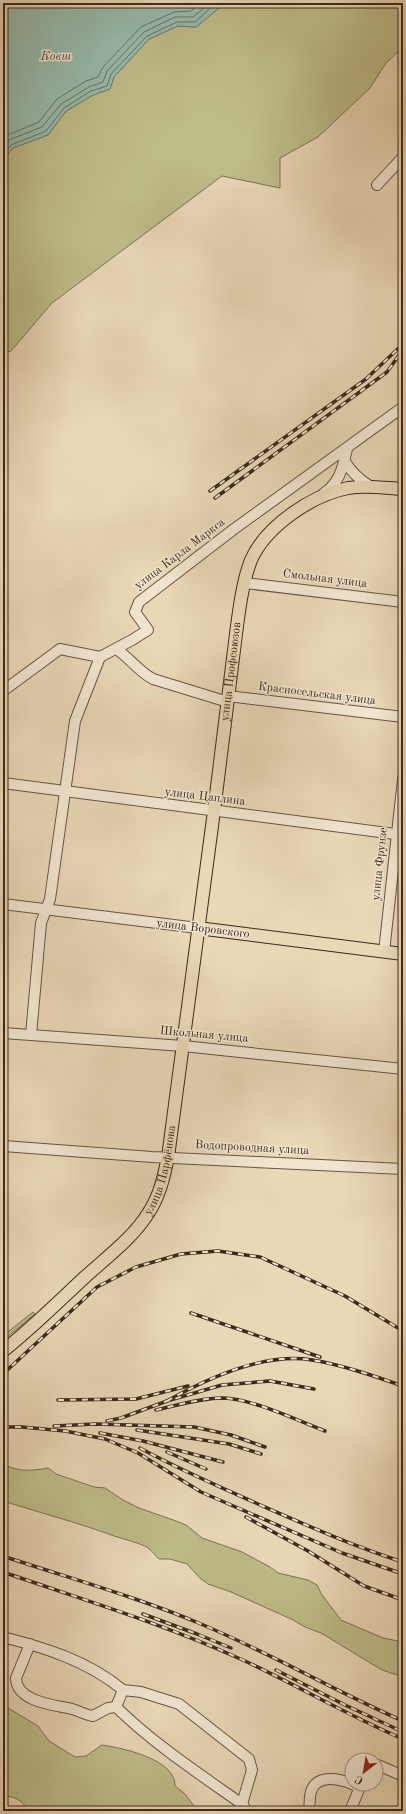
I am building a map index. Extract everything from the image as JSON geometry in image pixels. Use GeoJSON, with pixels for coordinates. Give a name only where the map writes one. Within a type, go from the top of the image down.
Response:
{"type":"FeatureCollection","features":[{"type":"Feature","properties":{"kind":"main road","name":"улица Профсоюзов"},"geometry":{"type":"LineString","coordinates":[[198,928],[237,626],[251,560],[263,541],[276,527],[314,500],[348,488],[370,486],[403,489]]}},
{"type":"Feature","properties":{"kind":"main road","name":"улица Воровского"},"geometry":{"type":"LineString","coordinates":[[198,928],[403,954]]}},
{"type":"Feature","properties":{"kind":"main road","name":"улица Парфёнова"},"geometry":{"type":"LineString","coordinates":[[3,1351],[117,1248],[139,1225],[149,1212],[157,1197],[168,1157],[198,928]]}},
{"type":"Feature","properties":{"kind":"street"},"geometry":{"type":"LineString","coordinates":[[377,185],[403,157]]}},
{"type":"Feature","properties":{"kind":"street","name":"улица Карла Маркса"},"geometry":{"type":"LineString","coordinates":[[100,657],[148,630],[135,612],[139,602],[225,536],[403,407]]}},
{"type":"Feature","properties":{"kind":"street"},"geometry":{"type":"LineString","coordinates":[[314,500],[335,484],[347,449]]}},
{"type":"Feature","properties":{"kind":"street"},"geometry":{"type":"LineString","coordinates":[[344,460],[357,478],[370,486]]}},
{"type":"Feature","properties":{"kind":"street","name":"Смольная улица"},"geometry":{"type":"LineString","coordinates":[[245,583],[403,602]]}},
{"type":"Feature","properties":{"kind":"street"},"geometry":{"type":"LineString","coordinates":[[3,691],[60,649],[100,657],[75,721],[50,899],[41,923],[31,1035]]}},
{"type":"Feature","properties":{"kind":"street","name":"Красносельская улица"},"geometry":{"type":"LineString","coordinates":[[116,649],[152,679],[228,699],[403,717]]}},
{"type":"Feature","properties":{"kind":"street","name":"улица Фрунзе"},"geometry":{"type":"LineString","coordinates":[[384,952],[400,835],[403,779]]}},
{"type":"Feature","properties":{"kind":"street","name":"улица Цаплина"},"geometry":{"type":"LineString","coordinates":[[3,784],[400,835]]}},
{"type":"Feature","properties":{"kind":"street","name":"улица Воровского"},"geometry":{"type":"LineString","coordinates":[[3,904],[198,928]]}},
{"type":"Feature","properties":{"kind":"street","name":"Школьная улица"},"geometry":{"type":"LineString","coordinates":[[3,1033],[183,1046],[403,1069]]}},
{"type":"Feature","properties":{"kind":"street","name":"Водопроводная улица"},"geometry":{"type":"LineString","coordinates":[[3,1146],[168,1157],[403,1169]]}},
{"type":"Feature","properties":{"kind":"street"},"geometry":{"type":"LineString","coordinates":[[3,1637],[30,1644],[67,1657],[101,1672],[123,1690],[141,1692],[179,1704],[249,1759],[252,1770],[244,1807],[157,1744],[116,1707],[108,1708],[97,1714],[88,1715],[71,1709],[40,1703],[29,1697],[19,1688],[16,1678],[30,1644]]}},
{"type":"Feature","properties":{"kind":"street"},"geometry":{"type":"LineString","coordinates":[[116,1707],[123,1690]]}},
{"type":"Feature","properties":{"kind":"street"},"geometry":{"type":"LineString","coordinates":[[384,1768],[403,1776]]}},
{"type":"Feature","properties":{"kind":"street"},"geometry":{"type":"LineString","coordinates":[[309,1811],[312,1789],[316,1783],[322,1780],[336,1779],[344,1781]]}},
{"type":"Feature","properties":{"kind":"street"},"geometry":{"type":"LineString","coordinates":[[350,1811],[354,1792]]}},
{"type":"Feature","properties":{"kind":"shaded area"},"geometry":{"type":"Polygon","coordinates":[[[221,3],[403,3],[403,47],[386,63],[370,88],[318,137],[280,158],[280,188],[222,176],[52,303],[11,351],[3,353],[3,160],[13,148],[48,135],[66,111],[93,95],[110,89],[114,77],[149,39],[178,26],[196,27],[219,8],[221,3]]]}},
{"type":"Feature","properties":{"kind":"shaded area"},"geometry":{"type":"Polygon","coordinates":[[[33,1312],[35,1314],[6,1338],[4,1335],[33,1312]]]}},
{"type":"Feature","properties":{"kind":"shaded area"},"geometry":{"type":"Polygon","coordinates":[[[3,1464],[9,1467],[25,1470],[48,1468],[56,1474],[94,1487],[105,1488],[123,1500],[139,1508],[186,1525],[202,1538],[242,1552],[278,1573],[308,1580],[317,1585],[322,1595],[341,1620],[383,1638],[403,1642],[403,1677],[382,1670],[321,1633],[231,1592],[208,1584],[201,1579],[187,1564],[170,1559],[159,1559],[148,1548],[137,1543],[3,1501],[3,1464]]]}},
{"type":"Feature","properties":{"kind":"shaded area"},"geometry":{"type":"Polygon","coordinates":[[[3,1705],[38,1726],[49,1741],[75,1757],[86,1756],[102,1745],[134,1752],[158,1762],[167,1769],[173,1777],[175,1786],[184,1793],[198,1811],[25,1811],[26,1807],[19,1800],[3,1796],[3,1705]]]}},
{"type":"Feature","properties":{"kind":"water","name":"Ковш"},"geometry":{"type":"Polygon","coordinates":[[[3,3],[221,3],[219,8],[196,27],[178,26],[149,39],[114,77],[110,89],[93,95],[66,111],[48,135],[13,148],[3,160],[3,3]]]}},
{"type":"Feature","properties":{"kind":"railway"},"geometry":{"type":"LineString","coordinates":[[210,491],[366,379],[403,344]]}},
{"type":"Feature","properties":{"kind":"railway"},"geometry":{"type":"LineString","coordinates":[[215,498],[387,372],[402,351]]}},
{"type":"Feature","properties":{"kind":"railway"},"geometry":{"type":"LineString","coordinates":[[3,1374],[97,1287],[136,1267],[181,1254],[218,1251],[260,1257],[345,1296],[403,1331]]}},
{"type":"Feature","properties":{"kind":"railway"},"geometry":{"type":"LineString","coordinates":[[191,1313],[320,1357]]}},
{"type":"Feature","properties":{"kind":"railway"},"geometry":{"type":"LineString","coordinates":[[167,1401],[218,1376],[256,1363],[275,1360],[312,1360],[358,1371],[403,1386]]}},
{"type":"Feature","properties":{"kind":"railway"},"geometry":{"type":"LineString","coordinates":[[107,1421],[121,1418],[167,1401],[222,1385],[270,1381],[314,1389]]}},
{"type":"Feature","properties":{"kind":"railway"},"geometry":{"type":"LineString","coordinates":[[58,1400],[136,1399],[188,1386]]}},
{"type":"Feature","properties":{"kind":"railway"},"geometry":{"type":"LineString","coordinates":[[156,1410],[206,1399],[235,1399],[261,1406],[325,1431]]}},
{"type":"Feature","properties":{"kind":"railway"},"geometry":{"type":"LineString","coordinates":[[54,1426],[96,1424],[194,1427],[231,1435],[265,1447]]}},
{"type":"Feature","properties":{"kind":"railway"},"geometry":{"type":"LineString","coordinates":[[3,1427],[22,1427],[65,1431],[105,1439],[138,1453],[201,1492],[342,1553],[403,1574]]}},
{"type":"Feature","properties":{"kind":"railway"},"geometry":{"type":"LineString","coordinates":[[137,1430],[229,1444],[261,1454]]}},
{"type":"Feature","properties":{"kind":"railway"},"geometry":{"type":"LineString","coordinates":[[100,1433],[143,1441],[223,1462]]}},
{"type":"Feature","properties":{"kind":"railway"},"geometry":{"type":"LineString","coordinates":[[140,1448],[198,1477],[294,1520],[384,1556],[403,1562]]}},
{"type":"Feature","properties":{"kind":"railway"},"geometry":{"type":"LineString","coordinates":[[167,1452],[206,1469]]}},
{"type":"Feature","properties":{"kind":"railway"},"geometry":{"type":"LineString","coordinates":[[246,1517],[308,1551],[364,1586],[403,1600]]}},
{"type":"Feature","properties":{"kind":"railway"},"geometry":{"type":"LineString","coordinates":[[3,1556],[128,1596],[177,1614],[227,1635],[403,1721]]}},
{"type":"Feature","properties":{"kind":"railway"},"geometry":{"type":"LineString","coordinates":[[3,1572],[125,1614],[216,1648],[245,1661],[363,1721],[403,1739]]}},
{"type":"Feature","properties":{"kind":"railway"},"geometry":{"type":"LineString","coordinates":[[143,1614],[231,1648]]}},
{"type":"Feature","properties":{"kind":"railway"},"geometry":{"type":"LineString","coordinates":[[276,1670],[403,1732]]}}]}
